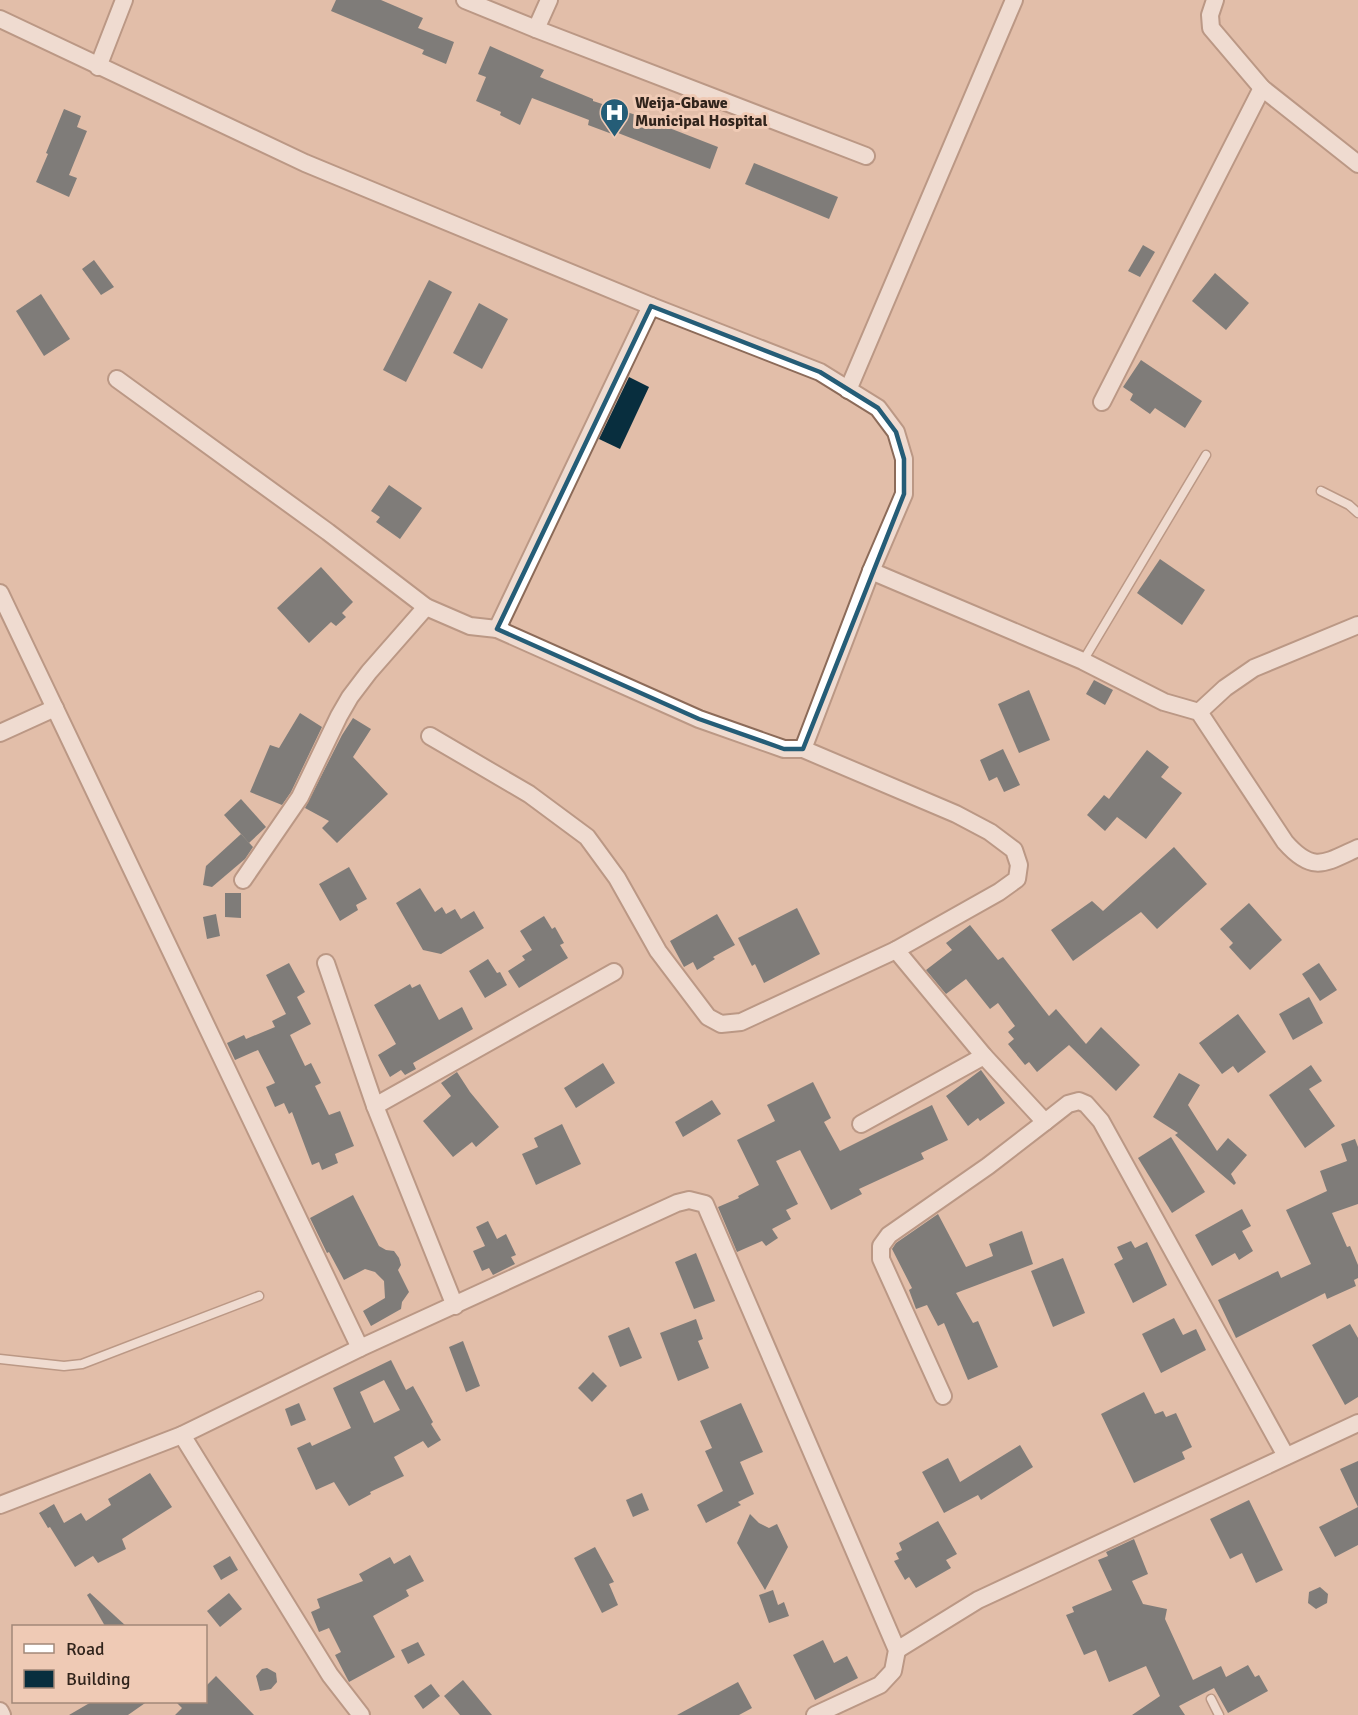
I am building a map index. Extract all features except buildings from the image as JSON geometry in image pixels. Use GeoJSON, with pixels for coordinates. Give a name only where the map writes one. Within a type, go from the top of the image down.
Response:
{"type":"FeatureCollection","features":[{"type":"Feature","properties":{"kind":"street"},"geometry":{"type":"LineString","coordinates":[[98,67],[124,0]]}},
{"type":"Feature","properties":{"kind":"street"},"geometry":{"type":"LineString","coordinates":[[465,0],[866,156]]}},
{"type":"Feature","properties":{"kind":"street"},"geometry":{"type":"LineString","coordinates":[[536,29],[549,0]]}},
{"type":"Feature","properties":{"kind":"street"},"geometry":{"type":"LineString","coordinates":[[848,390],[1014,0]]}},
{"type":"Feature","properties":{"kind":"street"},"geometry":{"type":"LineString","coordinates":[[1215,0],[1210,15],[1211,28],[1262,88],[1358,164]]}},
{"type":"Feature","properties":{"kind":"street"},"geometry":{"type":"LineString","coordinates":[[0,19],[305,163],[651,306],[820,372],[878,408],[896,432],[904,459],[904,494],[871,571],[803,749]]}},
{"type":"Feature","properties":{"kind":"street"},"geometry":{"type":"LineString","coordinates":[[1102,402],[1262,88]]}},
{"type":"Feature","properties":{"kind":"street"},"geometry":{"type":"LineString","coordinates":[[497,629],[651,306]]}},
{"type":"Feature","properties":{"kind":"street"},"geometry":{"type":"LineString","coordinates":[[117,379],[328,532],[426,607],[470,626],[497,629],[699,719],[784,749],[803,749],[956,814],[990,832],[1014,850],[1019,865],[1017,879],[999,892],[896,950],[741,1022],[721,1024],[708,1017],[658,951],[617,878],[587,837],[529,794],[430,736]]}},
{"type":"Feature","properties":{"kind":"street"},"geometry":{"type":"LineString","coordinates":[[871,571],[1083,662],[1164,702],[1199,712],[1285,842],[1296,854],[1306,861],[1323,864],[1358,848]]}},
{"type":"Feature","properties":{"kind":"street"},"geometry":{"type":"LineString","coordinates":[[0,593],[360,1348]]}},
{"type":"Feature","properties":{"kind":"street"},"geometry":{"type":"LineString","coordinates":[[243,880],[300,798],[350,697],[426,607]]}},
{"type":"Feature","properties":{"kind":"street"},"geometry":{"type":"LineString","coordinates":[[1199,712],[1225,688],[1254,668],[1358,626]]}},
{"type":"Feature","properties":{"kind":"street"},"geometry":{"type":"LineString","coordinates":[[0,733],[55,708]]}},
{"type":"Feature","properties":{"kind":"street"},"geometry":{"type":"LineString","coordinates":[[896,950],[984,1056],[1045,1122]]}},
{"type":"Feature","properties":{"kind":"street"},"geometry":{"type":"LineString","coordinates":[[326,963],[375,1106],[455,1306]]}},
{"type":"Feature","properties":{"kind":"street"},"geometry":{"type":"LineString","coordinates":[[375,1106],[614,972]]}},
{"type":"Feature","properties":{"kind":"street"},"geometry":{"type":"LineString","coordinates":[[861,1124],[984,1056]]}},
{"type":"Feature","properties":{"kind":"street"},"geometry":{"type":"LineString","coordinates":[[943,1396],[881,1259],[881,1246],[889,1235],[988,1166],[1068,1104],[1079,1101],[1086,1104],[1101,1121],[1286,1456]]}},
{"type":"Feature","properties":{"kind":"street"},"geometry":{"type":"LineString","coordinates":[[0,1505],[182,1435],[360,1348],[677,1203],[688,1200],[705,1204],[897,1650],[893,1671],[880,1685],[815,1715]]}},
{"type":"Feature","properties":{"kind":"street"},"geometry":{"type":"LineString","coordinates":[[897,1650],[978,1600],[1358,1423]]}},
{"type":"Feature","properties":{"kind":"street"},"geometry":{"type":"LineString","coordinates":[[182,1435],[330,1675],[361,1715]]}},
{"type":"Feature","properties":{"kind":"lane"},"geometry":{"type":"LineString","coordinates":[[1083,662],[1206,455]]}},
{"type":"Feature","properties":{"kind":"lane"},"geometry":{"type":"LineString","coordinates":[[1321,491],[1349,505],[1358,513]]}},
{"type":"Feature","properties":{"kind":"lane"},"geometry":{"type":"LineString","coordinates":[[0,1359],[64,1366],[82,1364],[259,1296]]}},
{"type":"Feature","properties":{"kind":"lane"},"geometry":{"type":"LineString","coordinates":[[1211,1699],[1219,1715]]}},
{"type":"Feature","properties":{"kind":"highlighted area"},"geometry":{"type":"Polygon","coordinates":[[[651,306],[820,372],[878,408],[896,432],[904,459],[904,494],[803,749],[784,749],[699,719],[497,629],[651,306]]]}},
{"type":"Feature","properties":{"kind":"place","name":"Weija-Gbawe Municipal Hospital"},"geometry":{"type":"Point","coordinates":[614,138]}}]}
